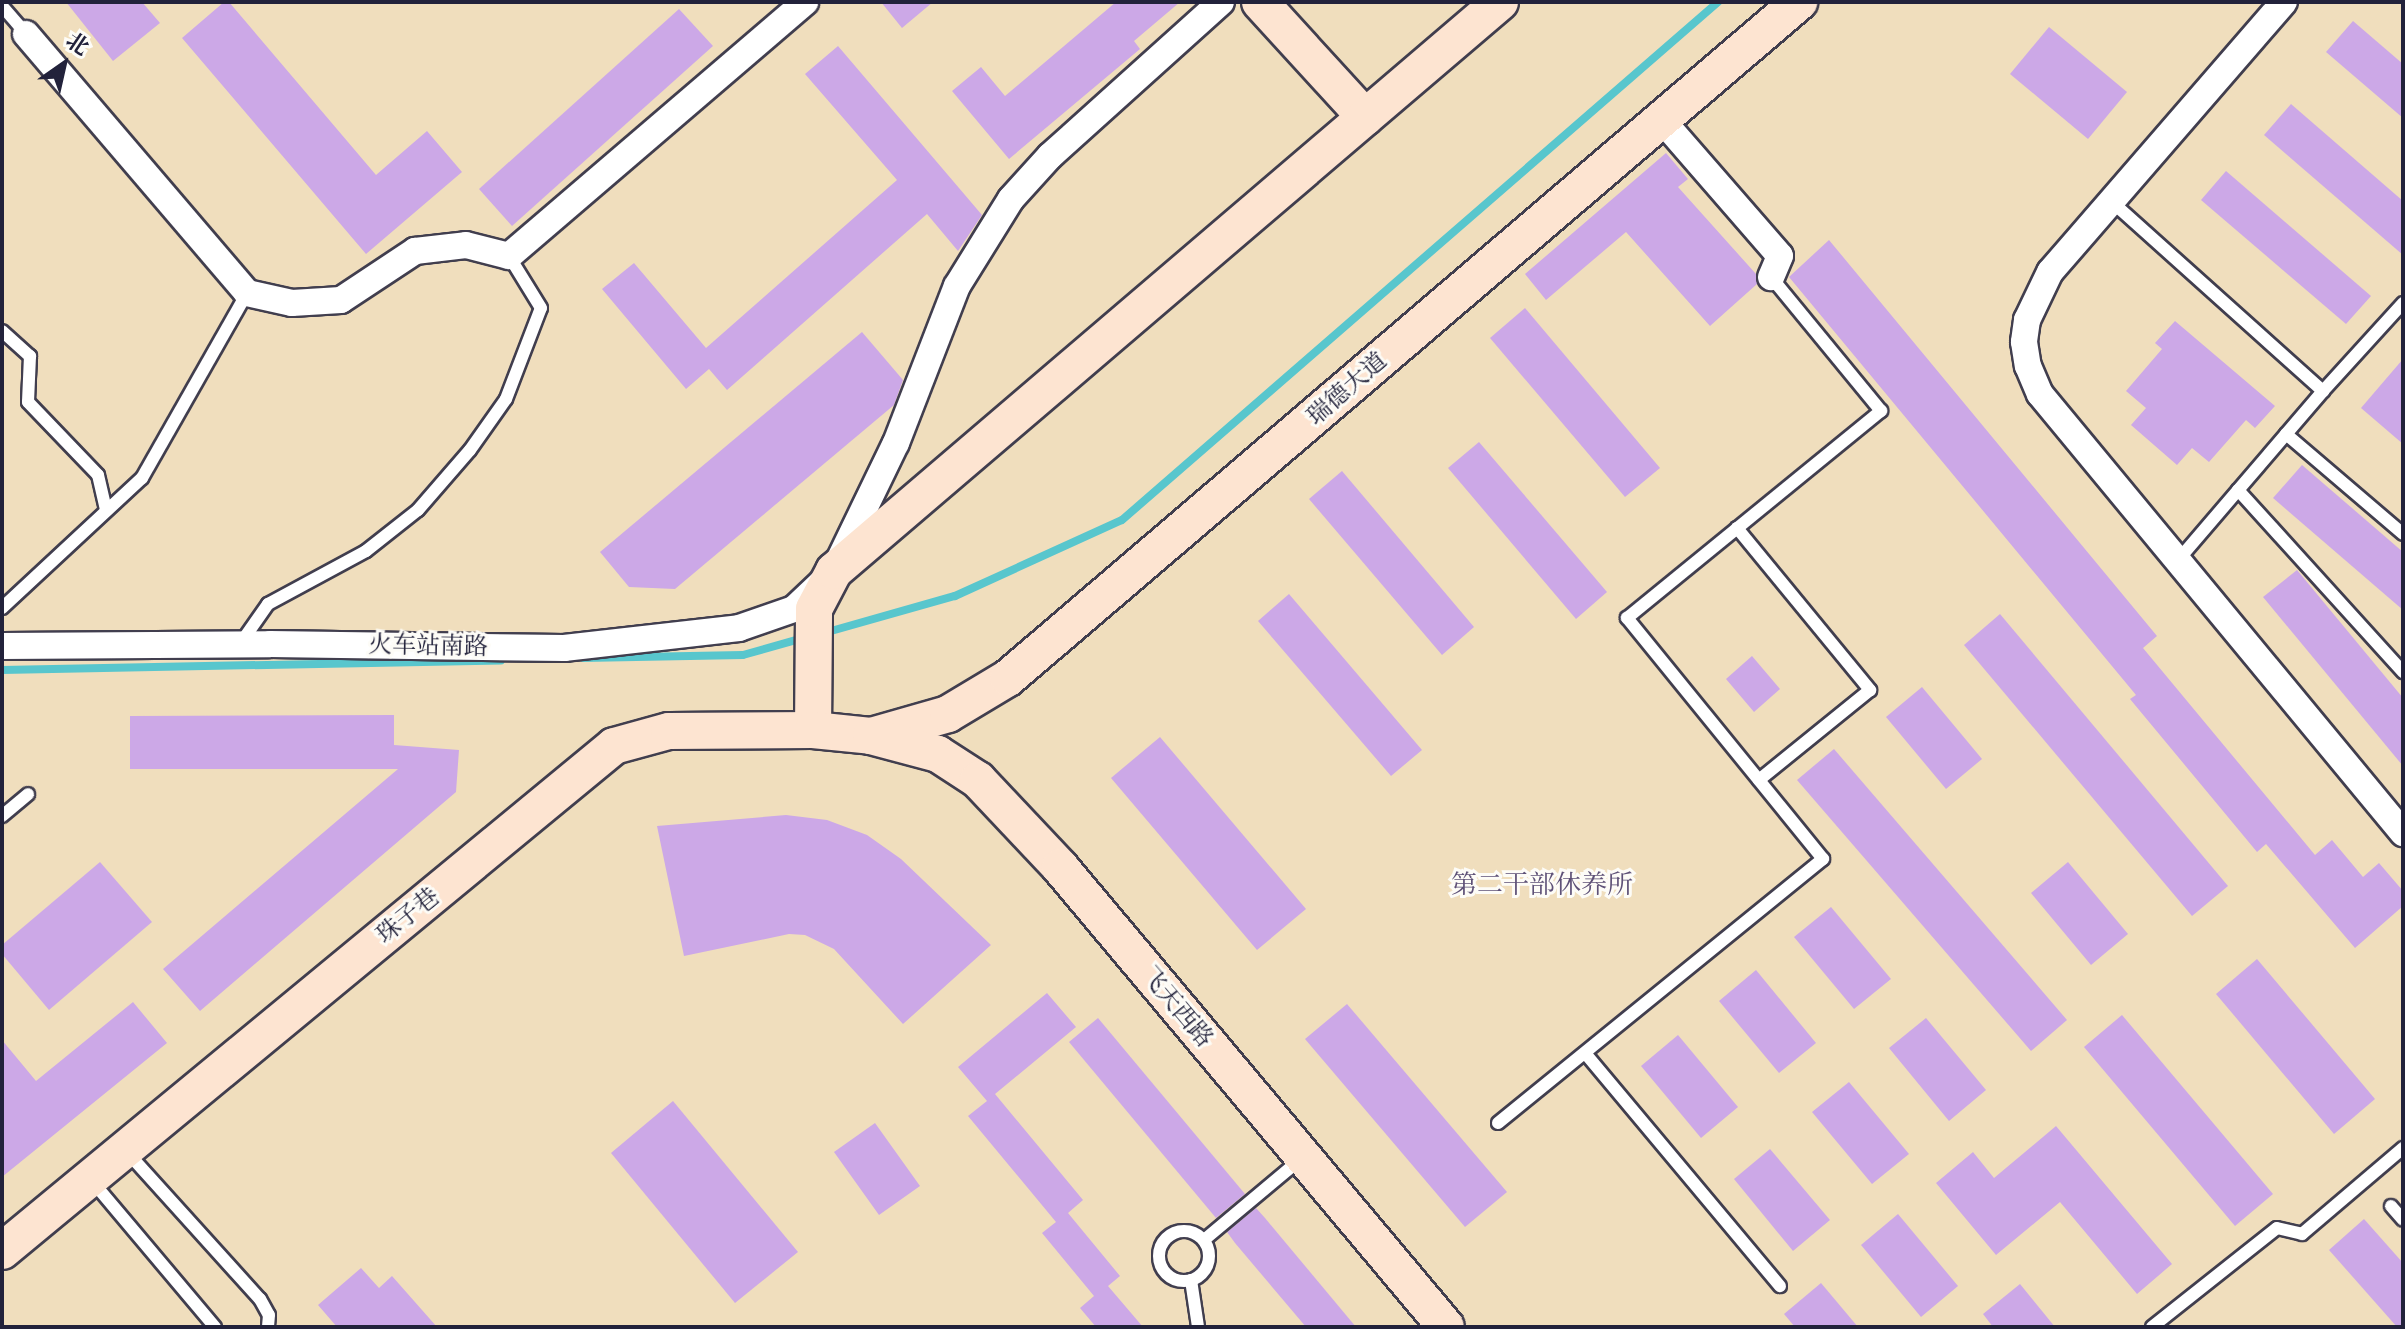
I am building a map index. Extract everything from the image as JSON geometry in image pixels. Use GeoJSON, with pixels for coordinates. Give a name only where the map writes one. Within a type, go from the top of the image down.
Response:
{"type":"FeatureCollection","features":[{"type":"Feature","properties":{"kind":"street"},"geometry":{"type":"LineString","coordinates":[[26,34],[247,293],[292,303],[341,300],[415,251],[466,245],[509,256],[805,2]]}},
{"type":"Feature","properties":{"kind":"street"},"geometry":{"type":"LineString","coordinates":[[813,730],[814,609],[896,443],[957,286],[1011,199],[1050,156],[1221,2]]}},
{"type":"Feature","properties":{"kind":"street"},"geometry":{"type":"LineString","coordinates":[[1260,2],[1365,117]]}},
{"type":"Feature","properties":{"kind":"street"},"geometry":{"type":"LineString","coordinates":[[834,571],[1500,2]]}},
{"type":"Feature","properties":{"kind":"street","name":"瑞德大道"},"geometry":{"type":"LineString","coordinates":[[871,736],[948,714],[1008,678],[1799,2]]}},
{"type":"Feature","properties":{"kind":"street"},"geometry":{"type":"LineString","coordinates":[[2284,2],[2050,272],[2035,296],[2026,331],[2028,366],[2040,394],[2403,833]]}},
{"type":"Feature","properties":{"kind":"street"},"geometry":{"type":"LineString","coordinates":[[1661,119],[1780,256],[1771,277]]}},
{"type":"Feature","properties":{"kind":"street","name":"火车站南路"},"geometry":{"type":"LineString","coordinates":[[2,646],[240,644],[564,648],[659,640],[739,628],[794,609],[834,571]]}},
{"type":"Feature","properties":{"kind":"street","name":"珠子巷"},"geometry":{"type":"LineString","coordinates":[[2,1251],[614,746],[669,731],[813,730],[871,736]]}},
{"type":"Feature","properties":{"kind":"street","name":"飞天西路"},"geometry":{"type":"LineString","coordinates":[[871,736],[938,754],[978,780],[1060,867],[1446,1327]]}},
{"type":"Feature","properties":{"kind":"lane"},"geometry":{"type":"LineString","coordinates":[[2,6],[26,34]]}},
{"type":"Feature","properties":{"kind":"lane"},"geometry":{"type":"LineString","coordinates":[[2111,201],[2323,391]]}},
{"type":"Feature","properties":{"kind":"lane"},"geometry":{"type":"LineString","coordinates":[[240,644],[268,604],[366,551],[418,510],[470,450],[506,399],[541,308],[509,256]]}},
{"type":"Feature","properties":{"kind":"lane"},"geometry":{"type":"LineString","coordinates":[[1498,1123],[1823,859],[1627,618],[1881,411],[1771,277]]}},
{"type":"Feature","properties":{"kind":"lane"},"geometry":{"type":"LineString","coordinates":[[2,608],[142,478],[247,293]]}},
{"type":"Feature","properties":{"kind":"lane"},"geometry":{"type":"LineString","coordinates":[[2178,560],[2403,303]]}},
{"type":"Feature","properties":{"kind":"lane"},"geometry":{"type":"LineString","coordinates":[[2,331],[30,356],[28,402],[98,475],[106,509]]}},
{"type":"Feature","properties":{"kind":"lane"},"geometry":{"type":"LineString","coordinates":[[2286,434],[2403,534]]}},
{"type":"Feature","properties":{"kind":"lane"},"geometry":{"type":"LineString","coordinates":[[2238,490],[2403,672]]}},
{"type":"Feature","properties":{"kind":"lane"},"geometry":{"type":"LineString","coordinates":[[1737,528],[1870,690],[1759,780]]}},
{"type":"Feature","properties":{"kind":"lane"},"geometry":{"type":"LineString","coordinates":[[4,812],[28,794]]}},
{"type":"Feature","properties":{"kind":"lane"},"geometry":{"type":"LineString","coordinates":[[1585,1053],[1780,1286]]}},
{"type":"Feature","properties":{"kind":"lane"},"geometry":{"type":"LineString","coordinates":[[2152,1327],[2277,1228],[2302,1234],[2403,1148]]}},
{"type":"Feature","properties":{"kind":"lane"},"geometry":{"type":"LineString","coordinates":[[125,1149],[260,1299],[269,1315],[268,1327]]}},
{"type":"Feature","properties":{"kind":"lane"},"geometry":{"type":"LineString","coordinates":[[1204,1240],[1304,1157]]}},
{"type":"Feature","properties":{"kind":"lane"},"geometry":{"type":"LineString","coordinates":[[90,1178],[215,1327]]}},
{"type":"Feature","properties":{"kind":"lane"},"geometry":{"type":"LineString","coordinates":[[2391,1206],[2403,1220]]}},
{"type":"Feature","properties":{"kind":"lane"},"geometry":{"type":"LineString","coordinates":[[1177,1232],[1196,1234],[1204,1240],[1209,1259],[1206,1268],[1191,1280],[1172,1278],[1164,1272],[1159,1253],[1168,1236],[1177,1232]]}},
{"type":"Feature","properties":{"kind":"lane"},"geometry":{"type":"LineString","coordinates":[[1191,1280],[1198,1327]]}},
{"type":"Feature","properties":{"kind":"building"},"geometry":{"type":"Polygon","coordinates":[[[66,2],[142,2],[160,23],[113,61],[66,2]]]}},
{"type":"Feature","properties":{"kind":"building"},"geometry":{"type":"Polygon","coordinates":[[[224,2],[229,2],[376,175],[427,131],[462,172],[366,254],[182,38],[224,2]]]}},
{"type":"Feature","properties":{"kind":"building"},"geometry":{"type":"Polygon","coordinates":[[[881,2],[933,2],[902,28],[881,2]]]}},
{"type":"Feature","properties":{"kind":"building"},"geometry":{"type":"Polygon","coordinates":[[[1116,2],[1180,2],[1134,41],[1140,49],[1009,159],[952,91],[981,67],[1005,96],[1116,2]]]}},
{"type":"Feature","properties":{"kind":"building"},"geometry":{"type":"Polygon","coordinates":[[[679,9],[713,46],[512,226],[479,189],[679,9]]]}},
{"type":"Feature","properties":{"kind":"building"},"geometry":{"type":"Polygon","coordinates":[[[2353,21],[2403,64],[2403,118],[2326,52],[2353,21]]]}},
{"type":"Feature","properties":{"kind":"building"},"geometry":{"type":"Polygon","coordinates":[[[2049,27],[2127,92],[2088,139],[2010,74],[2049,27]]]}},
{"type":"Feature","properties":{"kind":"building"},"geometry":{"type":"Polygon","coordinates":[[[838,46],[982,215],[958,251],[927,214],[727,390],[709,369],[686,389],[602,289],[634,263],[706,348],[897,180],[805,74],[838,46]]]}},
{"type":"Feature","properties":{"kind":"building"},"geometry":{"type":"Polygon","coordinates":[[[2291,104],[2403,201],[2403,255],[2264,135],[2291,104]]]}},
{"type":"Feature","properties":{"kind":"building"},"geometry":{"type":"Polygon","coordinates":[[[1666,153],[1688,179],[1678,187],[1756,274],[1757,284],[1710,326],[1626,232],[1546,300],[1525,274],[1666,153]]]}},
{"type":"Feature","properties":{"kind":"building"},"geometry":{"type":"Polygon","coordinates":[[[2226,171],[2371,296],[2346,324],[2201,200],[2226,171]]]}},
{"type":"Feature","properties":{"kind":"building"},"geometry":{"type":"Polygon","coordinates":[[[1829,240],[2157,636],[2143,648],[2315,855],[2332,840],[2363,877],[2379,863],[2403,891],[2403,906],[2355,948],[2266,844],[2257,852],[2130,699],[2136,695],[1789,277],[1829,240]]]}},
{"type":"Feature","properties":{"kind":"building"},"geometry":{"type":"Polygon","coordinates":[[[1525,308],[1660,468],[1625,497],[1490,338],[1525,308]]]}},
{"type":"Feature","properties":{"kind":"building"},"geometry":{"type":"Polygon","coordinates":[[[2175,321],[2275,406],[2255,428],[2246,420],[2209,462],[2192,448],[2177,465],[2131,425],[2146,408],[2126,391],[2162,349],[2155,343],[2175,321]]]}},
{"type":"Feature","properties":{"kind":"building"},"geometry":{"type":"Polygon","coordinates":[[[862,332],[903,380],[894,405],[675,589],[629,587],[600,552],[862,332]]]}},
{"type":"Feature","properties":{"kind":"building"},"geometry":{"type":"Polygon","coordinates":[[[2403,359],[2403,444],[2361,408],[2403,359]]]}},
{"type":"Feature","properties":{"kind":"building"},"geometry":{"type":"Polygon","coordinates":[[[1479,442],[1607,592],[1576,619],[1448,468],[1479,442]]]}},
{"type":"Feature","properties":{"kind":"building"},"geometry":{"type":"Polygon","coordinates":[[[2302,465],[2403,552],[2403,610],[2273,498],[2302,465]]]}},
{"type":"Feature","properties":{"kind":"building"},"geometry":{"type":"Polygon","coordinates":[[[1342,471],[1474,627],[1442,655],[1309,499],[1342,471]]]}},
{"type":"Feature","properties":{"kind":"building"},"geometry":{"type":"Polygon","coordinates":[[[2297,570],[2403,698],[2403,766],[2263,597],[2297,570]]]}},
{"type":"Feature","properties":{"kind":"building"},"geometry":{"type":"Polygon","coordinates":[[[1289,594],[1422,750],[1391,776],[1258,621],[1289,594]]]}},
{"type":"Feature","properties":{"kind":"building"},"geometry":{"type":"Polygon","coordinates":[[[2000,614],[2228,886],[2192,916],[1964,645],[2000,614]]]}},
{"type":"Feature","properties":{"kind":"building"},"geometry":{"type":"Polygon","coordinates":[[[1752,656],[1780,689],[1754,712],[1726,679],[1752,656]]]}},
{"type":"Feature","properties":{"kind":"building"},"geometry":{"type":"Polygon","coordinates":[[[1922,687],[1982,759],[1946,789],[1886,717],[1922,687]]]}},
{"type":"Feature","properties":{"kind":"building"},"geometry":{"type":"Polygon","coordinates":[[[394,715],[394,745],[459,750],[456,792],[200,1011],[163,969],[398,769],[130,769],[130,716],[394,715]]]}},
{"type":"Feature","properties":{"kind":"building"},"geometry":{"type":"Polygon","coordinates":[[[1160,737],[1306,909],[1257,950],[1111,778],[1160,737]]]}},
{"type":"Feature","properties":{"kind":"building"},"geometry":{"type":"Polygon","coordinates":[[[1834,749],[2067,1020],[2031,1051],[1797,780],[1834,749]]]}},
{"type":"Feature","properties":{"kind":"building"},"geometry":{"type":"Polygon","coordinates":[[[786,815],[827,820],[867,835],[901,859],[991,945],[903,1024],[834,949],[805,935],[789,934],[684,956],[657,826],[786,815]]]}},
{"type":"Feature","properties":{"kind":"building"},"geometry":{"type":"Polygon","coordinates":[[[100,862],[152,922],[49,1010],[2,954],[2,945],[100,862]]]}},
{"type":"Feature","properties":{"kind":"building"},"geometry":{"type":"Polygon","coordinates":[[[2068,862],[2128,934],[2091,965],[2031,893],[2068,862]]]}},
{"type":"Feature","properties":{"kind":"building"},"geometry":{"type":"Polygon","coordinates":[[[1831,907],[1891,979],[1854,1009],[1794,937],[1831,907]]]}},
{"type":"Feature","properties":{"kind":"building"},"geometry":{"type":"Polygon","coordinates":[[[2257,959],[2375,1099],[2334,1134],[2216,994],[2257,959]]]}},
{"type":"Feature","properties":{"kind":"building"},"geometry":{"type":"Polygon","coordinates":[[[1756,970],[1816,1043],[1779,1073],[1719,1001],[1756,970]]]}},
{"type":"Feature","properties":{"kind":"building"},"geometry":{"type":"Polygon","coordinates":[[[1047,993],[1076,1027],[995,1094],[1083,1200],[1068,1213],[1120,1276],[1108,1286],[1143,1327],[1096,1327],[1080,1308],[1094,1296],[1042,1233],[1056,1222],[968,1116],[987,1101],[958,1067],[1047,993]]]}},
{"type":"Feature","properties":{"kind":"building"},"geometry":{"type":"Polygon","coordinates":[[[133,1002],[167,1043],[2,1177],[2,1040],[36,1081],[133,1002]]]}},
{"type":"Feature","properties":{"kind":"building"},"geometry":{"type":"Polygon","coordinates":[[[1347,1004],[1507,1192],[1465,1227],[1305,1039],[1347,1004]]]}},
{"type":"Feature","properties":{"kind":"building"},"geometry":{"type":"Polygon","coordinates":[[[2122,1015],[2273,1194],[2235,1226],[2084,1047],[2122,1015]]]}},
{"type":"Feature","properties":{"kind":"building"},"geometry":{"type":"Polygon","coordinates":[[[1098,1018],[1245,1194],[1216,1218],[1069,1042],[1098,1018]]]}},
{"type":"Feature","properties":{"kind":"building"},"geometry":{"type":"Polygon","coordinates":[[[1926,1018],[1986,1090],[1949,1121],[1889,1048],[1926,1018]]]}},
{"type":"Feature","properties":{"kind":"building"},"geometry":{"type":"Polygon","coordinates":[[[1678,1035],[1738,1107],[1701,1138],[1641,1066],[1678,1035]]]}},
{"type":"Feature","properties":{"kind":"building"},"geometry":{"type":"Polygon","coordinates":[[[1849,1082],[1909,1154],[1872,1184],[1812,1112],[1849,1082]]]}},
{"type":"Feature","properties":{"kind":"building"},"geometry":{"type":"Polygon","coordinates":[[[673,1101],[798,1252],[735,1303],[611,1153],[673,1101]]]}},
{"type":"Feature","properties":{"kind":"building"},"geometry":{"type":"Polygon","coordinates":[[[875,1123],[920,1186],[879,1215],[834,1152],[875,1123]]]}},
{"type":"Feature","properties":{"kind":"building"},"geometry":{"type":"Polygon","coordinates":[[[2056,1126],[2172,1264],[2137,1294],[2060,1202],[1996,1255],[1936,1183],[1973,1152],[1994,1178],[2056,1126]]]}},
{"type":"Feature","properties":{"kind":"building"},"geometry":{"type":"Polygon","coordinates":[[[1770,1149],[1830,1220],[1793,1251],[1734,1179],[1770,1149]]]}},
{"type":"Feature","properties":{"kind":"building"},"geometry":{"type":"Polygon","coordinates":[[[1256,1208],[1356,1327],[1306,1327],[1235,1243],[1227,1232],[1256,1208]]]}},
{"type":"Feature","properties":{"kind":"building"},"geometry":{"type":"Polygon","coordinates":[[[1898,1214],[1958,1286],[1921,1317],[1861,1245],[1898,1214]]]}},
{"type":"Feature","properties":{"kind":"building"},"geometry":{"type":"Polygon","coordinates":[[[2364,1219],[2403,1263],[2403,1327],[2397,1327],[2329,1250],[2364,1219]]]}},
{"type":"Feature","properties":{"kind":"building"},"geometry":{"type":"Polygon","coordinates":[[[361,1268],[379,1288],[392,1276],[437,1327],[337,1327],[318,1305],[361,1268]]]}},
{"type":"Feature","properties":{"kind":"building"},"geometry":{"type":"Polygon","coordinates":[[[1821,1283],[1858,1327],[1795,1327],[1784,1314],[1821,1283]]]}},
{"type":"Feature","properties":{"kind":"building"},"geometry":{"type":"Polygon","coordinates":[[[2020,1284],[2055,1327],[1993,1327],[1983,1314],[2020,1284]]]}},
{"type":"Feature","properties":{"kind":"waterway"},"geometry":{"type":"LineString","coordinates":[[824,633],[955,596],[1122,520],[1718,2]]}},
{"type":"Feature","properties":{"kind":"waterway"},"geometry":{"type":"LineString","coordinates":[[583,658],[743,655],[803,638]]}},
{"type":"Feature","properties":{"kind":"waterway"},"geometry":{"type":"LineString","coordinates":[[2,670],[501,660]]}},
{"type":"Feature","properties":{"kind":"district","name":"第二干部休养所"},"geometry":{"type":"Point","coordinates":[1542,885]}}]}
